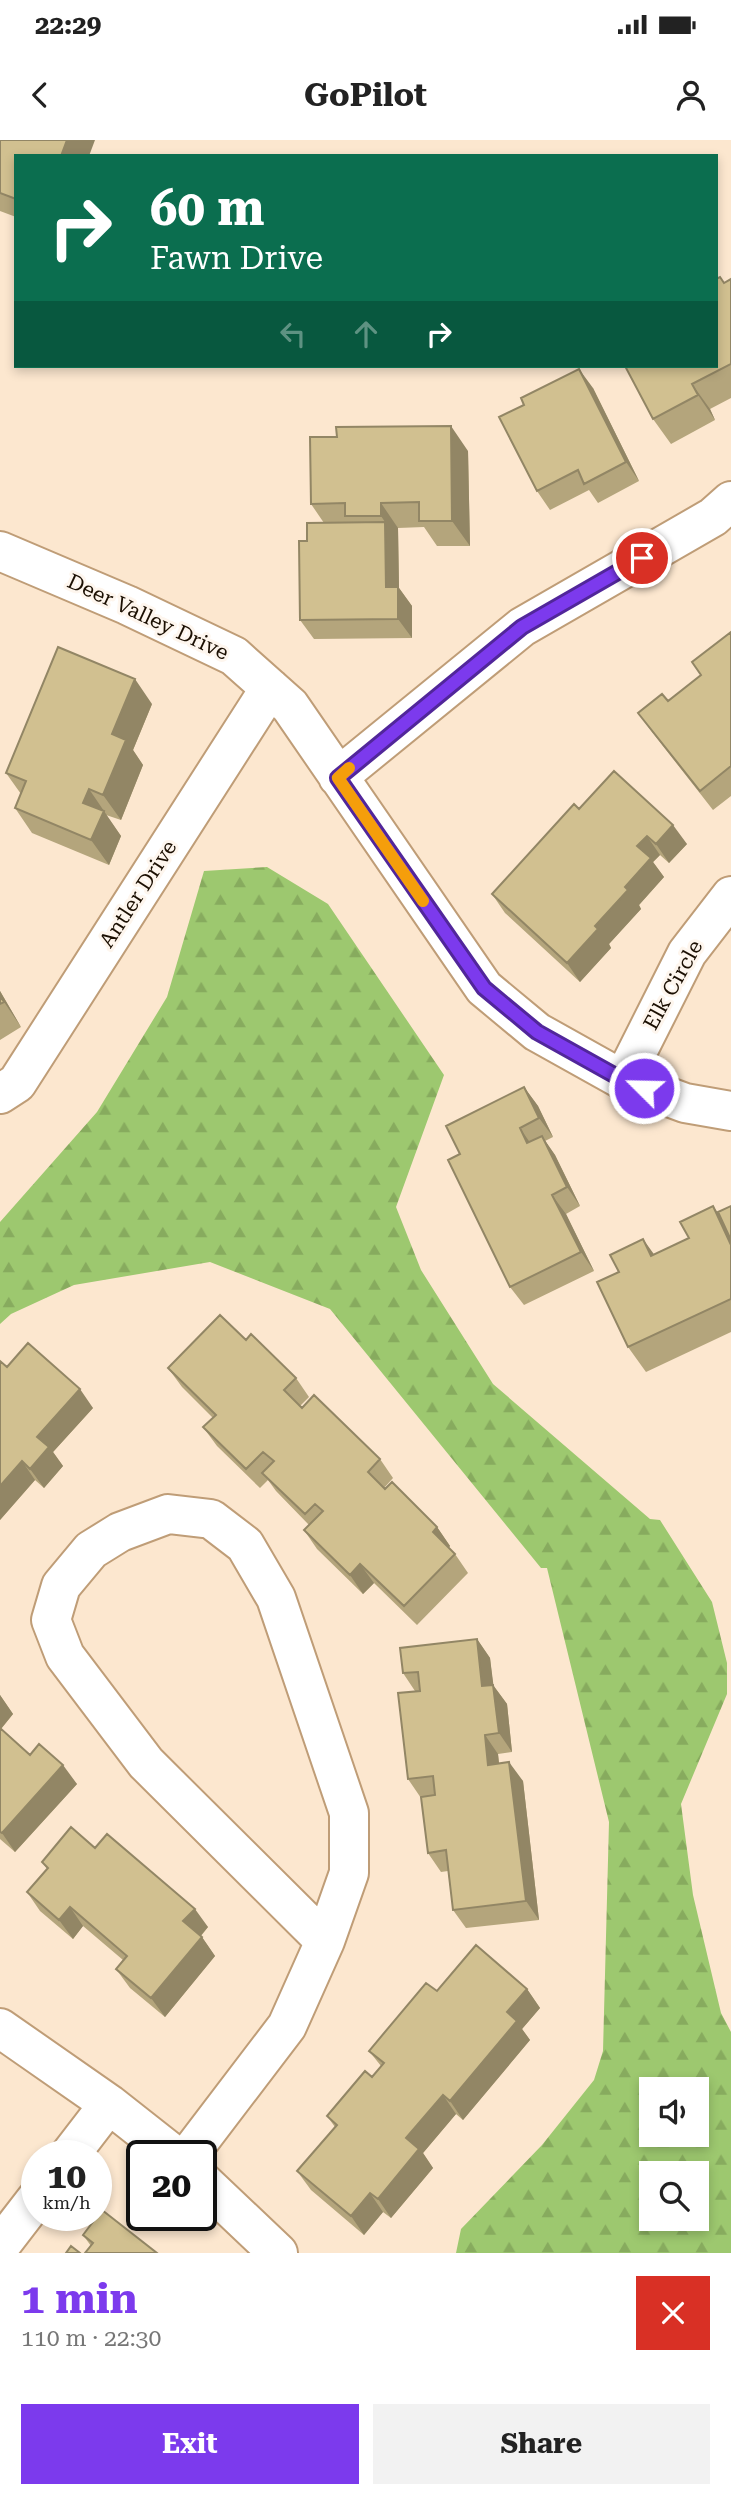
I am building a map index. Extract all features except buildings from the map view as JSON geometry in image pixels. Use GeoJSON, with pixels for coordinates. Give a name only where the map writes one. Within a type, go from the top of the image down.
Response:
{"type":"FeatureCollection","features":[{"type":"Feature","properties":{"kind":"street"},"geometry":{"type":"LineString","coordinates":[[338,778],[522,627],[713,517],[731,501]]}},
{"type":"Feature","properties":{"kind":"street","name":"Deer Valley Drive"},"geometry":{"type":"LineString","coordinates":[[0,551],[127,605],[234,656],[290,706],[484,988],[537,1032],[623,1080],[685,1103],[731,1111]]}},
{"type":"Feature","properties":{"kind":"street","name":"Antler Drive"},"geometry":{"type":"LineString","coordinates":[[0,1094],[17,1083],[270,688]]}},
{"type":"Feature","properties":{"kind":"street","name":"Elk Circle"},"geometry":{"type":"LineString","coordinates":[[623,1080],[687,953],[731,896]]}},
{"type":"Feature","properties":{"kind":"street"},"geometry":{"type":"LineString","coordinates":[[200,2140],[287,2026],[325,1941],[349,1873],[349,1814],[276,1598],[245,1545],[211,1519],[168,1514],[120,1532],[90,1550],[61,1586],[51,1620],[65,1656],[146,1763],[325,1941]]}},
{"type":"Feature","properties":{"kind":"street"},"geometry":{"type":"LineString","coordinates":[[0,2028],[109,2104],[155,2140]]}},
{"type":"Feature","properties":{"kind":"street"},"geometry":{"type":"LineString","coordinates":[[81,2140],[109,2104]]}},
{"type":"Feature","properties":{"kind":"street"},"geometry":{"type":"LineString","coordinates":[[217,2195],[278,2253]]}},
{"type":"Feature","properties":{"kind":"street"},"geometry":{"type":"LineString","coordinates":[[0,2246],[21,2219]]}},
{"type":"Feature","properties":{"kind":"green space"},"geometry":{"type":"Polygon","coordinates":[[[267,867],[328,904],[444,1075],[396,1207],[421,1270],[493,1384],[650,1519],[660,1520],[712,1602],[727,1663],[727,1694],[681,1804],[693,1895],[721,2013],[731,2032],[731,2253],[456,2253],[461,2229],[542,2145],[594,2080],[603,2051],[609,1822],[547,1568],[541,1568],[330,1309],[210,1262],[74,1285],[11,1314],[0,1324],[0,1222],[97,1112],[167,997],[204,871],[267,867]]]}},
{"type":"Feature","properties":{"kind":"slow traffic"},"geometry":{"type":"LineString","coordinates":[[349,768],[338,778],[423,901]]}},
{"type":"Feature","properties":{"kind":"route"},"geometry":{"type":"LineString","coordinates":[[642,558],[522,627],[338,778],[484,988],[537,1032],[623,1080],[644,1088]]}}]}
